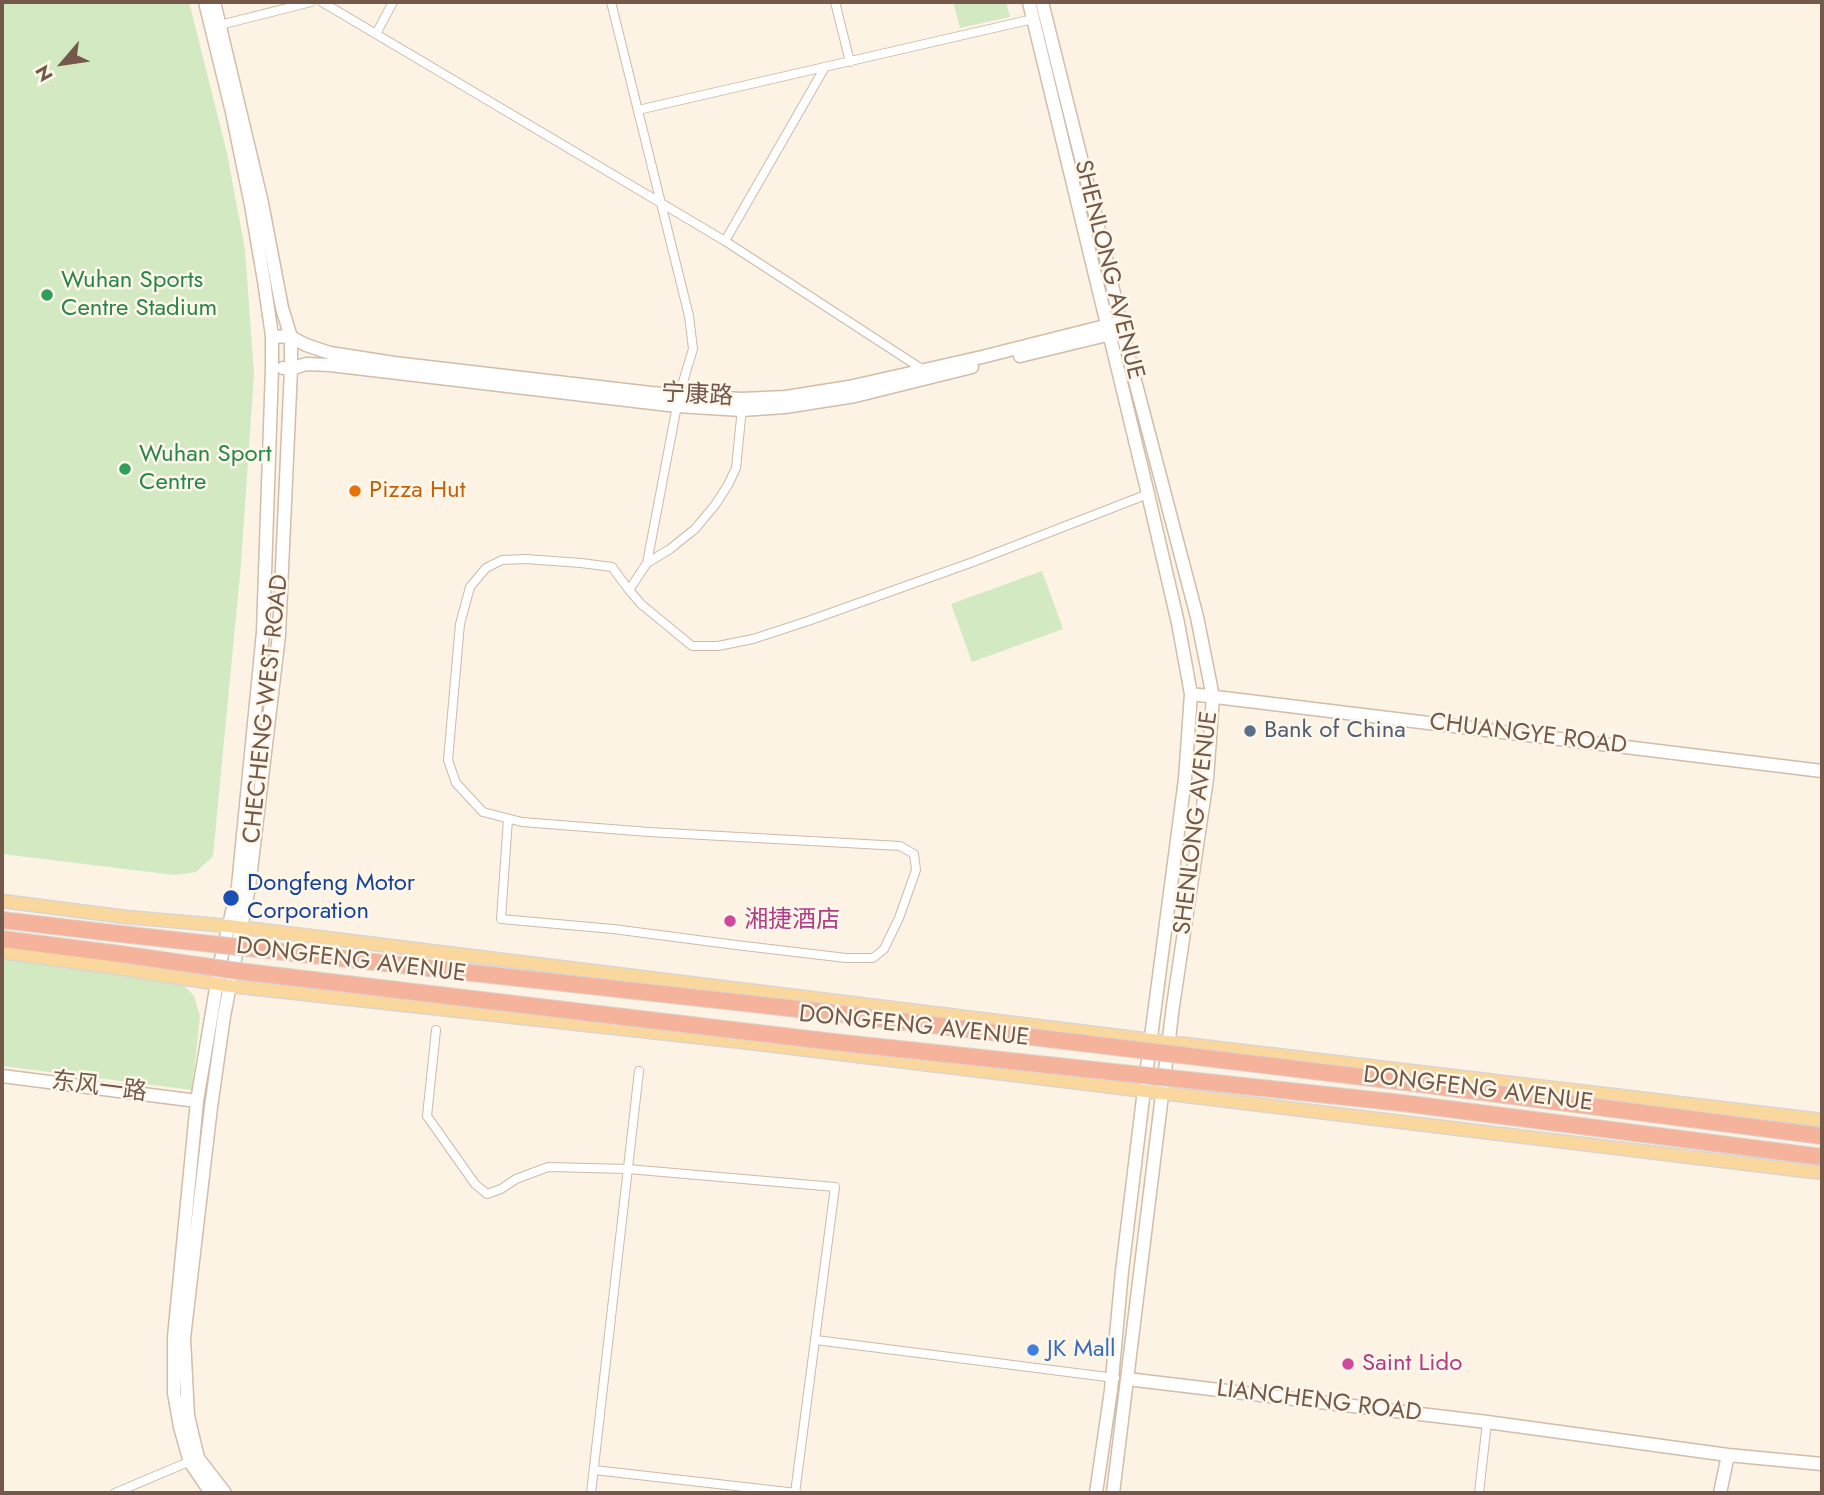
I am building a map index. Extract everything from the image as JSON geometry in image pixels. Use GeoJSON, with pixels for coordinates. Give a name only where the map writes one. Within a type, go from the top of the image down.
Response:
{"type":"FeatureCollection","features":[{"type":"Feature","properties":{"kind":"highway","name":"DONGFENG AVENUE"},"geometry":{"type":"LineString","coordinates":[[2,920],[825,1012],[1382,1079],[1822,1136]]}},
{"type":"Feature","properties":{"kind":"highway","name":"DONGFENG AVENUE"},"geometry":{"type":"LineString","coordinates":[[2,939],[251,972],[834,1042],[1402,1103],[1822,1157]]}},
{"type":"Feature","properties":{"kind":"main road","name":"CHECHENG WEST ROAD"},"geometry":{"type":"LineString","coordinates":[[205,2],[216,26],[262,203],[282,308],[291,337],[279,635],[249,887],[236,927],[221,959],[224,1016],[184,1338],[188,1416],[194,1460],[225,1493]]}},
{"type":"Feature","properties":{"kind":"main road","name":"CHECHENG WEST ROAD"},"geometry":{"type":"LineString","coordinates":[[211,1493],[180,1427],[174,1393],[174,1336],[197,1101],[224,984],[236,961],[238,886],[263,632],[272,368],[272,336],[251,205],[216,26],[214,2]]}},
{"type":"Feature","properties":{"kind":"main road","name":"SHENLONG AVENUE"},"geometry":{"type":"LineString","coordinates":[[1029,2],[1114,328],[1197,617],[1213,697],[1207,779],[1169,1042],[1113,1493]]}},
{"type":"Feature","properties":{"kind":"main road","name":"SHENLONG AVENUE"},"geometry":{"type":"LineString","coordinates":[[1042,2],[1108,266],[1114,328],[1191,694],[1185,779],[1144,1090],[1112,1377],[1096,1493]]}},
{"type":"Feature","properties":{"kind":"main road","name":"宁康路"},"geometry":{"type":"LineString","coordinates":[[272,336],[291,337],[317,349],[394,363],[678,401],[742,404],[928,373],[1114,328]]}},
{"type":"Feature","properties":{"kind":"main road"},"geometry":{"type":"LineString","coordinates":[[272,368],[291,369],[306,364],[352,367],[678,401]]}},
{"type":"Feature","properties":{"kind":"main road","name":"CHUANGYE ROAD"},"geometry":{"type":"LineString","coordinates":[[1191,694],[1822,771]]}},
{"type":"Feature","properties":{"kind":"main road"},"geometry":{"type":"LineString","coordinates":[[2,901],[126,917],[236,927],[1822,1120]]}},
{"type":"Feature","properties":{"kind":"main road"},"geometry":{"type":"LineString","coordinates":[[2,952],[224,984],[1163,1092],[1822,1173]]}},
{"type":"Feature","properties":{"kind":"main road","name":"东风一路"},"geometry":{"type":"LineString","coordinates":[[2,1076],[197,1101]]}},
{"type":"Feature","properties":{"kind":"main road","name":"LIANCHENG ROAD"},"geometry":{"type":"LineString","coordinates":[[1127,1379],[1487,1422],[1728,1455],[1822,1464]]}},
{"type":"Feature","properties":{"kind":"main road"},"geometry":{"type":"LineString","coordinates":[[1720,1493],[1728,1455]]}},
{"type":"Feature","properties":{"kind":"main road"},"geometry":{"type":"LineString","coordinates":[[1727,1493],[1728,1455]]}},
{"type":"Feature","properties":{"kind":"street"},"geometry":{"type":"LineString","coordinates":[[216,26],[311,2]]}},
{"type":"Feature","properties":{"kind":"street"},"geometry":{"type":"LineString","coordinates":[[322,2],[660,201],[928,373]]}},
{"type":"Feature","properties":{"kind":"street"},"geometry":{"type":"LineString","coordinates":[[376,34],[393,2]]}},
{"type":"Feature","properties":{"kind":"street"},"geometry":{"type":"LineString","coordinates":[[611,2],[689,316],[693,349],[678,401],[647,563],[629,590]]}},
{"type":"Feature","properties":{"kind":"street"},"geometry":{"type":"LineString","coordinates":[[835,2],[849,62]]}},
{"type":"Feature","properties":{"kind":"street"},"geometry":{"type":"LineString","coordinates":[[638,110],[1033,19]]}},
{"type":"Feature","properties":{"kind":"street"},"geometry":{"type":"LineString","coordinates":[[725,241],[825,67]]}},
{"type":"Feature","properties":{"kind":"street"},"geometry":{"type":"LineString","coordinates":[[647,563],[695,529],[728,485],[736,468],[742,404]]}},
{"type":"Feature","properties":{"kind":"street"},"geometry":{"type":"LineString","coordinates":[[508,819],[501,919],[613,929],[846,958],[873,958],[884,949],[894,929],[916,870],[914,854],[900,846],[522,822],[483,812],[456,783],[448,761],[460,624],[470,587],[486,568],[502,560],[526,559],[612,567],[641,604],[692,646],[718,646],[753,639],[808,621],[973,562],[1148,494]]}},
{"type":"Feature","properties":{"kind":"street"},"geometry":{"type":"LineString","coordinates":[[436,1030],[427,1116],[475,1184],[487,1194],[548,1167],[628,1169],[835,1187],[796,1493],[594,1470]]}},
{"type":"Feature","properties":{"kind":"street"},"geometry":{"type":"LineString","coordinates":[[591,1493],[639,1071]]}},
{"type":"Feature","properties":{"kind":"street","name":"LIANCHENG ROAD"},"geometry":{"type":"LineString","coordinates":[[816,1340],[1127,1379]]}},
{"type":"Feature","properties":{"kind":"street"},"geometry":{"type":"LineString","coordinates":[[1479,1493],[1487,1422]]}},
{"type":"Feature","properties":{"kind":"street"},"geometry":{"type":"LineString","coordinates":[[115,1493],[194,1460]]}},
{"type":"Feature","properties":{"kind":"green space","name":"Wuhan Sport Centre"},"geometry":{"type":"Polygon","coordinates":[[[2,2],[189,2],[227,153],[245,250],[254,373],[241,564],[213,856],[196,872],[175,875],[2,854],[2,2]]]}},
{"type":"Feature","properties":{"kind":"green space"},"geometry":{"type":"Polygon","coordinates":[[[953,2],[1006,2],[1010,17],[960,28],[953,2]]]}},
{"type":"Feature","properties":{"kind":"green space"},"geometry":{"type":"Polygon","coordinates":[[[1042,571],[1063,629],[972,662],[951,604],[1042,571]]]}},
{"type":"Feature","properties":{"kind":"green space"},"geometry":{"type":"Polygon","coordinates":[[[2,953],[180,981],[194,996],[200,1016],[192,1090],[2,1066],[2,953]]]}},
{"type":"Feature","properties":{"kind":"place","name":"Wuhan Sports Centre Stadium"},"geometry":{"type":"Point","coordinates":[47,295]}},
{"type":"Feature","properties":{"kind":"place","name":"Wuhan Sport Centre"},"geometry":{"type":"Point","coordinates":[125,469]}},
{"type":"Feature","properties":{"kind":"place","name":"Pizza Hut"},"geometry":{"type":"Point","coordinates":[355,491]}},
{"type":"Feature","properties":{"kind":"place","name":"Bank of China"},"geometry":{"type":"Point","coordinates":[1250,731]}},
{"type":"Feature","properties":{"kind":"place","name":"Dongfeng Motor Corporation"},"geometry":{"type":"Point","coordinates":[231,898]}},
{"type":"Feature","properties":{"kind":"place","name":"湘捷酒店"},"geometry":{"type":"Point","coordinates":[730,921]}},
{"type":"Feature","properties":{"kind":"place","name":"JK Mall"},"geometry":{"type":"Point","coordinates":[1033,1350]}},
{"type":"Feature","properties":{"kind":"place","name":"Saint Lido"},"geometry":{"type":"Point","coordinates":[1348,1364]}}]}
